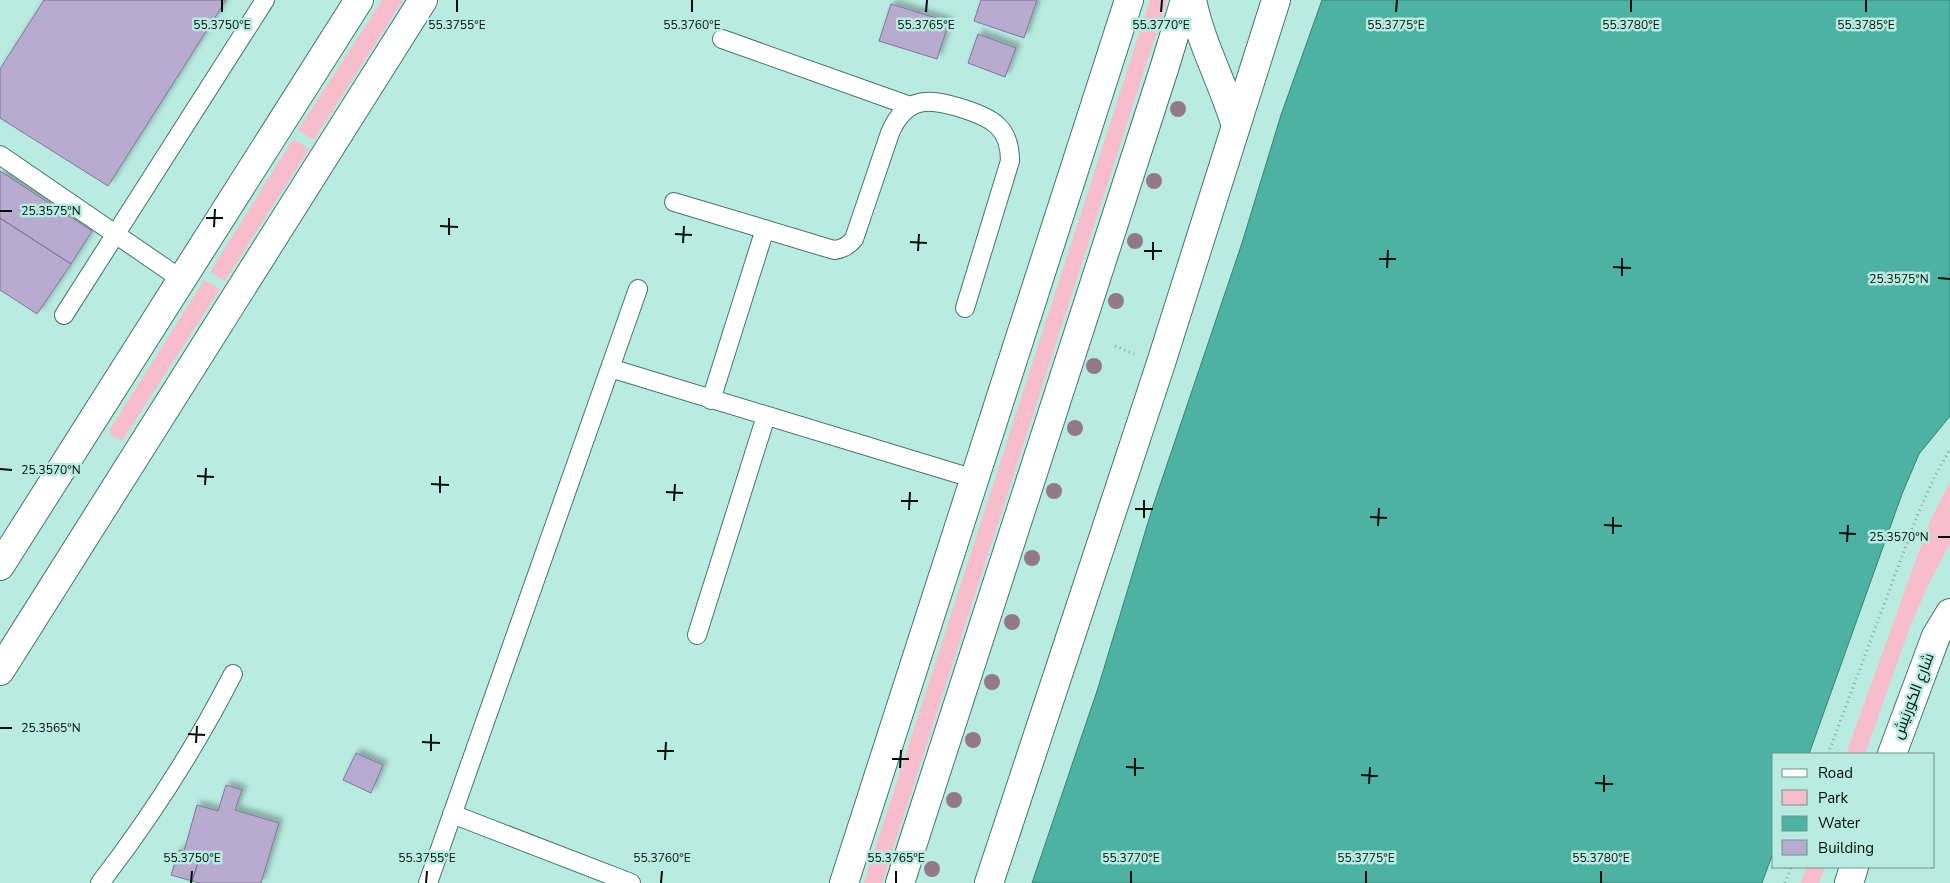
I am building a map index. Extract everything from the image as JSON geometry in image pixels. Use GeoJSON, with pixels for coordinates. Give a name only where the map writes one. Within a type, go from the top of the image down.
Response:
{"type":"FeatureCollection","features":[{"type":"Feature","properties":{"kind":"main road"},"geometry":{"type":"LineString","coordinates":[[0,566],[359,0]]}},
{"type":"Feature","properties":{"kind":"main road"},"geometry":{"type":"LineString","coordinates":[[0,671],[422,0]]}},
{"type":"Feature","properties":{"kind":"main road"},"geometry":{"type":"LineString","coordinates":[[844,883],[1129,0]]}},
{"type":"Feature","properties":{"kind":"main road"},"geometry":{"type":"LineString","coordinates":[[900,883],[1185,0]]}},
{"type":"Feature","properties":{"kind":"main road"},"geometry":{"type":"LineString","coordinates":[[1192,0],[1207,51],[1223,87],[1236,126]]}},
{"type":"Feature","properties":{"kind":"main road"},"geometry":{"type":"LineString","coordinates":[[989,883],[1161,363],[1276,0]]}},
{"type":"Feature","properties":{"kind":"main road","name":"شارع الكورنيش"},"geometry":{"type":"LineString","coordinates":[[1892,753],[1936,636],[1950,613]]}},
{"type":"Feature","properties":{"kind":"main road"},"geometry":{"type":"LineString","coordinates":[[1849,883],[1854,868]]}},
{"type":"Feature","properties":{"kind":"lane"},"geometry":{"type":"LineString","coordinates":[[64,315],[265,0]]}},
{"type":"Feature","properties":{"kind":"lane"},"geometry":{"type":"LineString","coordinates":[[722,39],[910,106]]}},
{"type":"Feature","properties":{"kind":"lane"},"geometry":{"type":"LineString","coordinates":[[674,202],[834,250],[845,247],[850,244],[856,234],[894,122],[901,113],[910,106],[933,100],[981,114],[1000,128],[1007,138],[1010,149],[1010,161],[965,308]]}},
{"type":"Feature","properties":{"kind":"lane"},"geometry":{"type":"LineString","coordinates":[[0,155],[181,280]]}},
{"type":"Feature","properties":{"kind":"lane"},"geometry":{"type":"LineString","coordinates":[[711,400],[765,229]]}},
{"type":"Feature","properties":{"kind":"lane"},"geometry":{"type":"LineString","coordinates":[[428,883],[638,289]]}},
{"type":"Feature","properties":{"kind":"lane"},"geometry":{"type":"LineString","coordinates":[[610,368],[975,479]]}},
{"type":"Feature","properties":{"kind":"lane"},"geometry":{"type":"LineString","coordinates":[[698,635],[766,416]]}},
{"type":"Feature","properties":{"kind":"lane"},"geometry":{"type":"LineString","coordinates":[[100,883],[150,816],[186,760],[233,674]]}},
{"type":"Feature","properties":{"kind":"lane"},"geometry":{"type":"LineString","coordinates":[[452,814],[631,883]]}},
{"type":"Feature","properties":{"kind":"path"},"geometry":{"type":"LineString","coordinates":[[1115,346],[1125,350]]}},
{"type":"Feature","properties":{"kind":"path"},"geometry":{"type":"LineString","coordinates":[[1828,753],[1919,511],[1950,449]]}},
{"type":"Feature","properties":{"kind":"path"},"geometry":{"type":"LineString","coordinates":[[1785,883],[1791,868]]}},
{"type":"Feature","properties":{"kind":"green space"},"geometry":{"type":"Polygon","coordinates":[[[382,0],[403,0],[314,140],[298,130],[382,0]]]}},
{"type":"Feature","properties":{"kind":"green space"},"geometry":{"type":"Polygon","coordinates":[[[1150,0],[1167,0],[882,883],[864,883],[1150,0]]]}},
{"type":"Feature","properties":{"kind":"green space"},"geometry":{"type":"Polygon","coordinates":[[[293,139],[309,149],[225,281],[210,272],[293,139]]]}},
{"type":"Feature","properties":{"kind":"green space"},"geometry":{"type":"Polygon","coordinates":[[[204,280],[220,289],[122,441],[112,436],[109,431],[204,280]]]}},
{"type":"Feature","properties":{"kind":"green space"},"geometry":{"type":"Polygon","coordinates":[[[1950,482],[1950,544],[1928,585],[1910,627],[1865,753],[1846,753],[1930,521],[1950,482]]]}},
{"type":"Feature","properties":{"kind":"green space"},"geometry":{"type":"Polygon","coordinates":[[[1806,868],[1825,868],[1819,883],[1801,883],[1806,868]]]}},
{"type":"Feature","properties":{"kind":"water"},"geometry":{"type":"Polygon","coordinates":[[[1322,0],[1950,0],[1950,416],[1919,454],[1902,494],[1809,753],[1772,753],[1772,856],[1762,883],[1032,883],[1098,688],[1153,506],[1242,243],[1281,115],[1322,0]]]}},
{"type":"Feature","properties":{"kind":"building"},"geometry":{"type":"Polygon","coordinates":[[[44,0],[226,0],[108,186],[0,118],[0,69],[44,0]]]}},
{"type":"Feature","properties":{"kind":"building"},"geometry":{"type":"Polygon","coordinates":[[[981,0],[1037,0],[1024,38],[974,21],[981,0]]]}},
{"type":"Feature","properties":{"kind":"building"},"geometry":{"type":"Polygon","coordinates":[[[891,4],[949,22],[937,59],[879,41],[891,4]]]}},
{"type":"Feature","properties":{"kind":"building"},"geometry":{"type":"Polygon","coordinates":[[[978,34],[1016,48],[1005,77],[968,63],[978,34]]]}},
{"type":"Feature","properties":{"kind":"building"},"geometry":{"type":"Polygon","coordinates":[[[0,171],[92,231],[71,264],[0,218],[0,171]]]}},
{"type":"Feature","properties":{"kind":"building"},"geometry":{"type":"Polygon","coordinates":[[[0,218],[71,264],[37,314],[0,290],[0,218]]]}},
{"type":"Feature","properties":{"kind":"building"},"geometry":{"type":"Polygon","coordinates":[[[356,753],[383,765],[371,793],[343,780],[356,753]]]}},
{"type":"Feature","properties":{"kind":"building"},"geometry":{"type":"Polygon","coordinates":[[[226,785],[242,790],[235,810],[279,823],[261,883],[199,883],[192,881],[200,856],[184,851],[197,805],[218,811],[226,785]]]}},
{"type":"Feature","properties":{"kind":"building"},"geometry":{"type":"Polygon","coordinates":[[[179,850],[200,856],[192,881],[171,875],[179,850]]]}}]}
